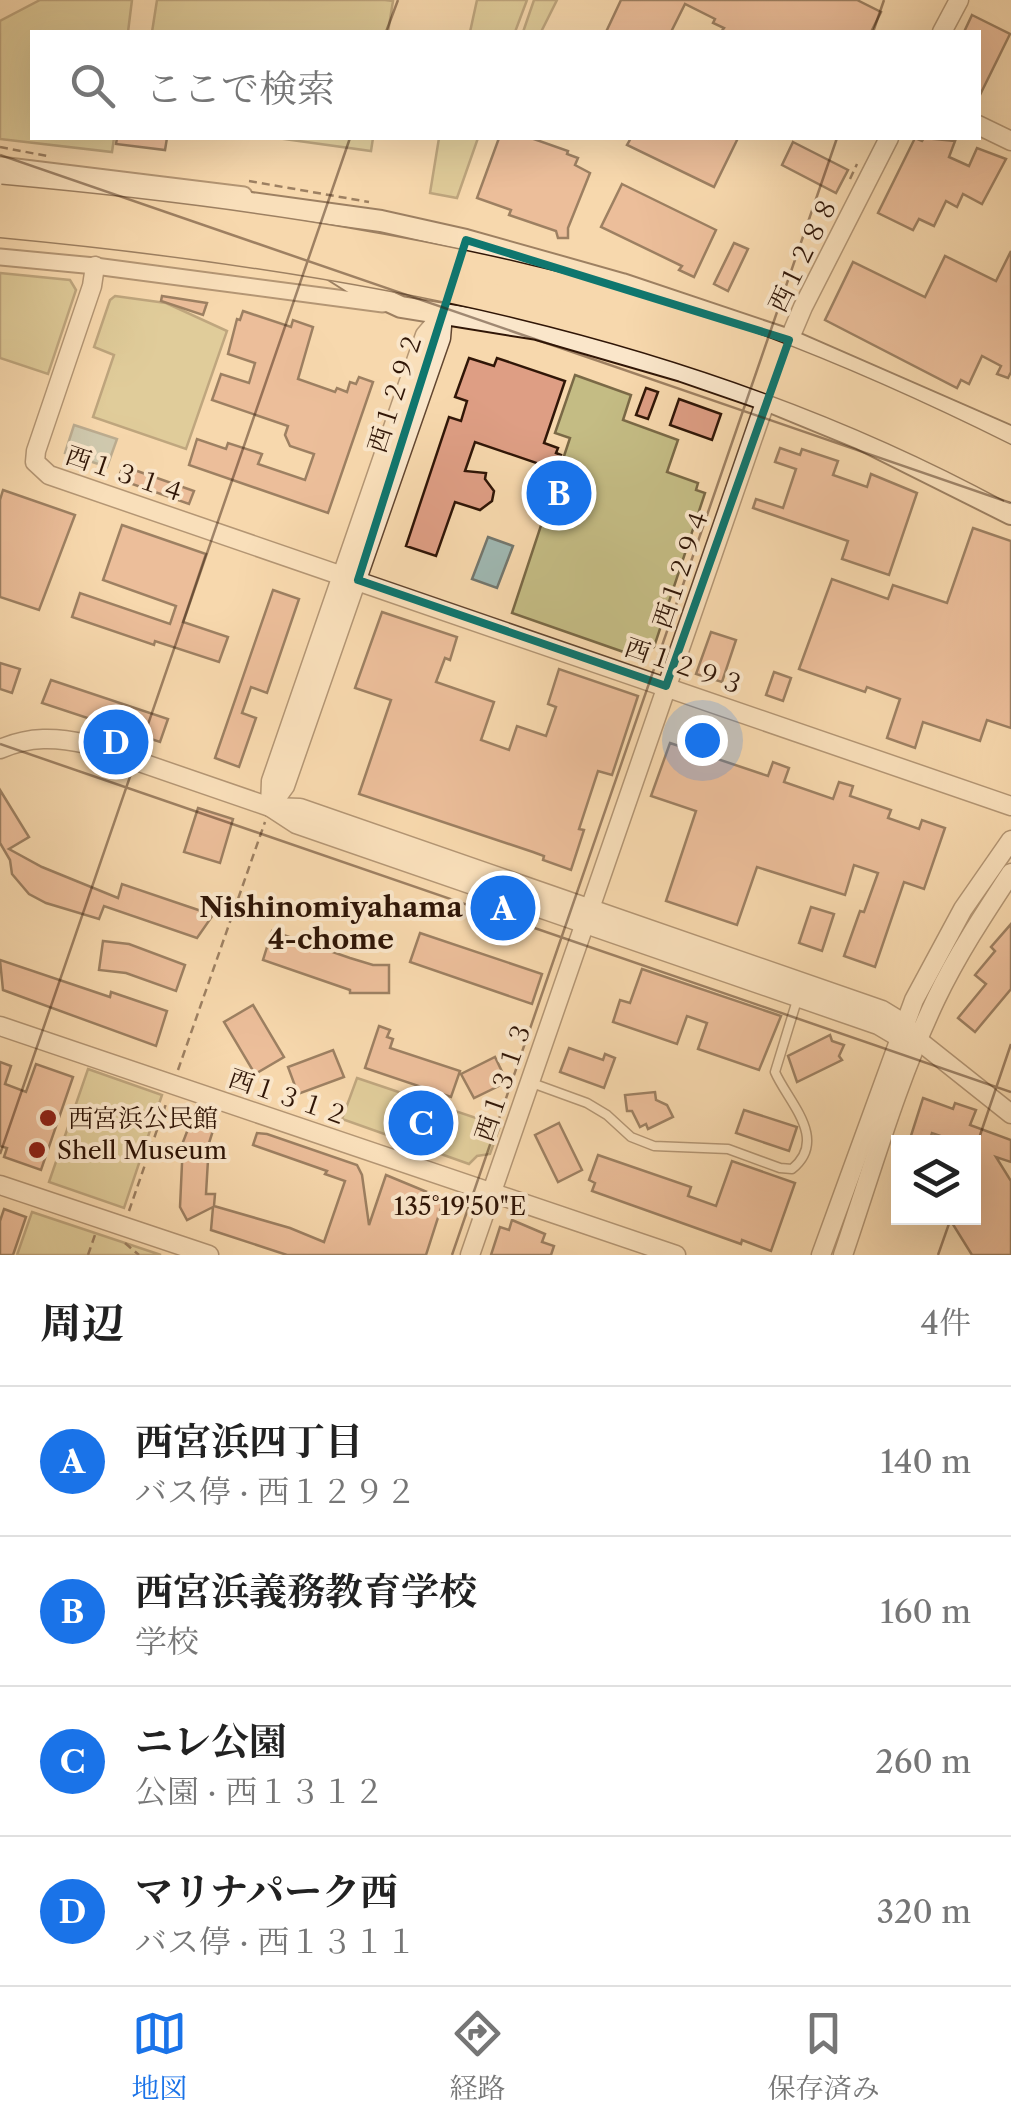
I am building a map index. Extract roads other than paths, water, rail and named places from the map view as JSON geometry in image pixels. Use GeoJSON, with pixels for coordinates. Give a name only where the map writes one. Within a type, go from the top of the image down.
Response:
{"type":"FeatureCollection","features":[{"type":"Feature","properties":{"kind":"highway"},"geometry":{"type":"LineString","coordinates":[[0,199],[294,234],[491,270],[585,294],[764,351],[912,413],[1011,461]]}},
{"type":"Feature","properties":{"kind":"highway"},"geometry":{"type":"LineString","coordinates":[[0,223],[294,259],[485,294],[561,313],[756,373],[917,441],[1011,488]]}},
{"type":"Feature","properties":{"kind":"main road"},"geometry":{"type":"LineString","coordinates":[[0,178],[234,208],[364,290],[401,307],[538,329],[682,371],[861,439],[1011,514]]}},
{"type":"Feature","properties":{"kind":"main road"},"geometry":{"type":"LineString","coordinates":[[137,193],[176,194],[327,213],[466,240],[622,284],[789,340],[1011,436]]}},
{"type":"Feature","properties":{"kind":"main road"},"geometry":{"type":"LineString","coordinates":[[766,400],[789,340]]}},
{"type":"Feature","properties":{"kind":"street"},"geometry":{"type":"LineString","coordinates":[[943,30],[959,0]]}},
{"type":"Feature","properties":{"kind":"street"},"geometry":{"type":"LineString","coordinates":[[981,126],[1011,141]]}},
{"type":"Feature","properties":{"kind":"street","name":"西１２８８"},"geometry":{"type":"LineString","coordinates":[[789,340],[888,140]]}},
{"type":"Feature","properties":{"kind":"street"},"geometry":{"type":"LineString","coordinates":[[0,165],[281,199],[327,213]]}},
{"type":"Feature","properties":{"kind":"street"},"geometry":{"type":"LineString","coordinates":[[443,314],[466,240]]}},
{"type":"Feature","properties":{"kind":"street"},"geometry":{"type":"LineString","coordinates":[[0,257],[401,307]]}},
{"type":"Feature","properties":{"kind":"street","name":"西１３１４"},"geometry":{"type":"LineString","coordinates":[[96,266],[35,462],[49,474],[350,577]]}},
{"type":"Feature","properties":{"kind":"street","name":"西１２９２"},"geometry":{"type":"LineString","coordinates":[[270,807],[271,781],[350,577],[426,335],[443,314]]}},
{"type":"Feature","properties":{"kind":"street","name":"西１２９４"},"geometry":{"type":"LineString","coordinates":[[586,916],[766,400]]}},
{"type":"Feature","properties":{"kind":"street","name":"西１２９３"},"geometry":{"type":"LineString","coordinates":[[350,577],[1011,806]]}},
{"type":"Feature","properties":{"kind":"street"},"geometry":{"type":"LineString","coordinates":[[0,749],[30,739],[57,737],[270,807],[300,808],[798,997],[908,1034]]}},
{"type":"Feature","properties":{"kind":"street"},"geometry":{"type":"LineString","coordinates":[[843,1255],[922,984],[963,909],[1011,840]]}},
{"type":"Feature","properties":{"kind":"street"},"geometry":{"type":"LineString","coordinates":[[821,1255],[908,1034],[1011,873]]}},
{"type":"Feature","properties":{"kind":"street"},"geometry":{"type":"LineString","coordinates":[[586,916],[882,1010],[1011,1114]]}},
{"type":"Feature","properties":{"kind":"street","name":"西１３１３"},"geometry":{"type":"LineString","coordinates":[[470,1255],[586,916]]}},
{"type":"Feature","properties":{"kind":"street","name":"西１３１２"},"geometry":{"type":"LineString","coordinates":[[0,1026],[676,1255]]}},
{"type":"Feature","properties":{"kind":"street"},"geometry":{"type":"LineString","coordinates":[[0,1185],[209,1255]]}},
{"type":"Feature","properties":{"kind":"lane"},"geometry":{"type":"LineString","coordinates":[[529,1082],[587,1103],[631,1137],[654,1146],[728,1149],[792,1169],[801,1162],[809,1138],[806,1125],[774,1072],[798,997]]}},
{"type":"Feature","properties":{"kind":"water"},"geometry":{"type":"Polygon","coordinates":[[[74,425],[117,439],[107,467],[65,453],[74,425]]]}},
{"type":"Feature","properties":{"kind":"water"},"geometry":{"type":"Polygon","coordinates":[[[488,537],[513,546],[497,588],[472,579],[488,537]]]}},
{"type":"Feature","properties":{"kind":"place","name":"西宮浜義務教育学校"},"geometry":{"type":"Point","coordinates":[559,493]}},
{"type":"Feature","properties":{"kind":"place","name":"マリナパーク西"},"geometry":{"type":"Point","coordinates":[116,742]}},
{"type":"Feature","properties":{"kind":"place","name":"西宮浜四丁目"},"geometry":{"type":"Point","coordinates":[503,908]}},
{"type":"Feature","properties":{"kind":"place","name":"西宮浜公民館"},"geometry":{"type":"Point","coordinates":[48,1118]}},
{"type":"Feature","properties":{"kind":"place","name":"ニレ公園"},"geometry":{"type":"Point","coordinates":[421,1123]}},
{"type":"Feature","properties":{"kind":"place","name":"Shell Museum"},"geometry":{"type":"Point","coordinates":[37,1150]}},
{"type":"Feature","properties":{"kind":"district","name":"Nishinomiyahama 4-chome"},"geometry":{"type":"Point","coordinates":[331,923]}}]}
